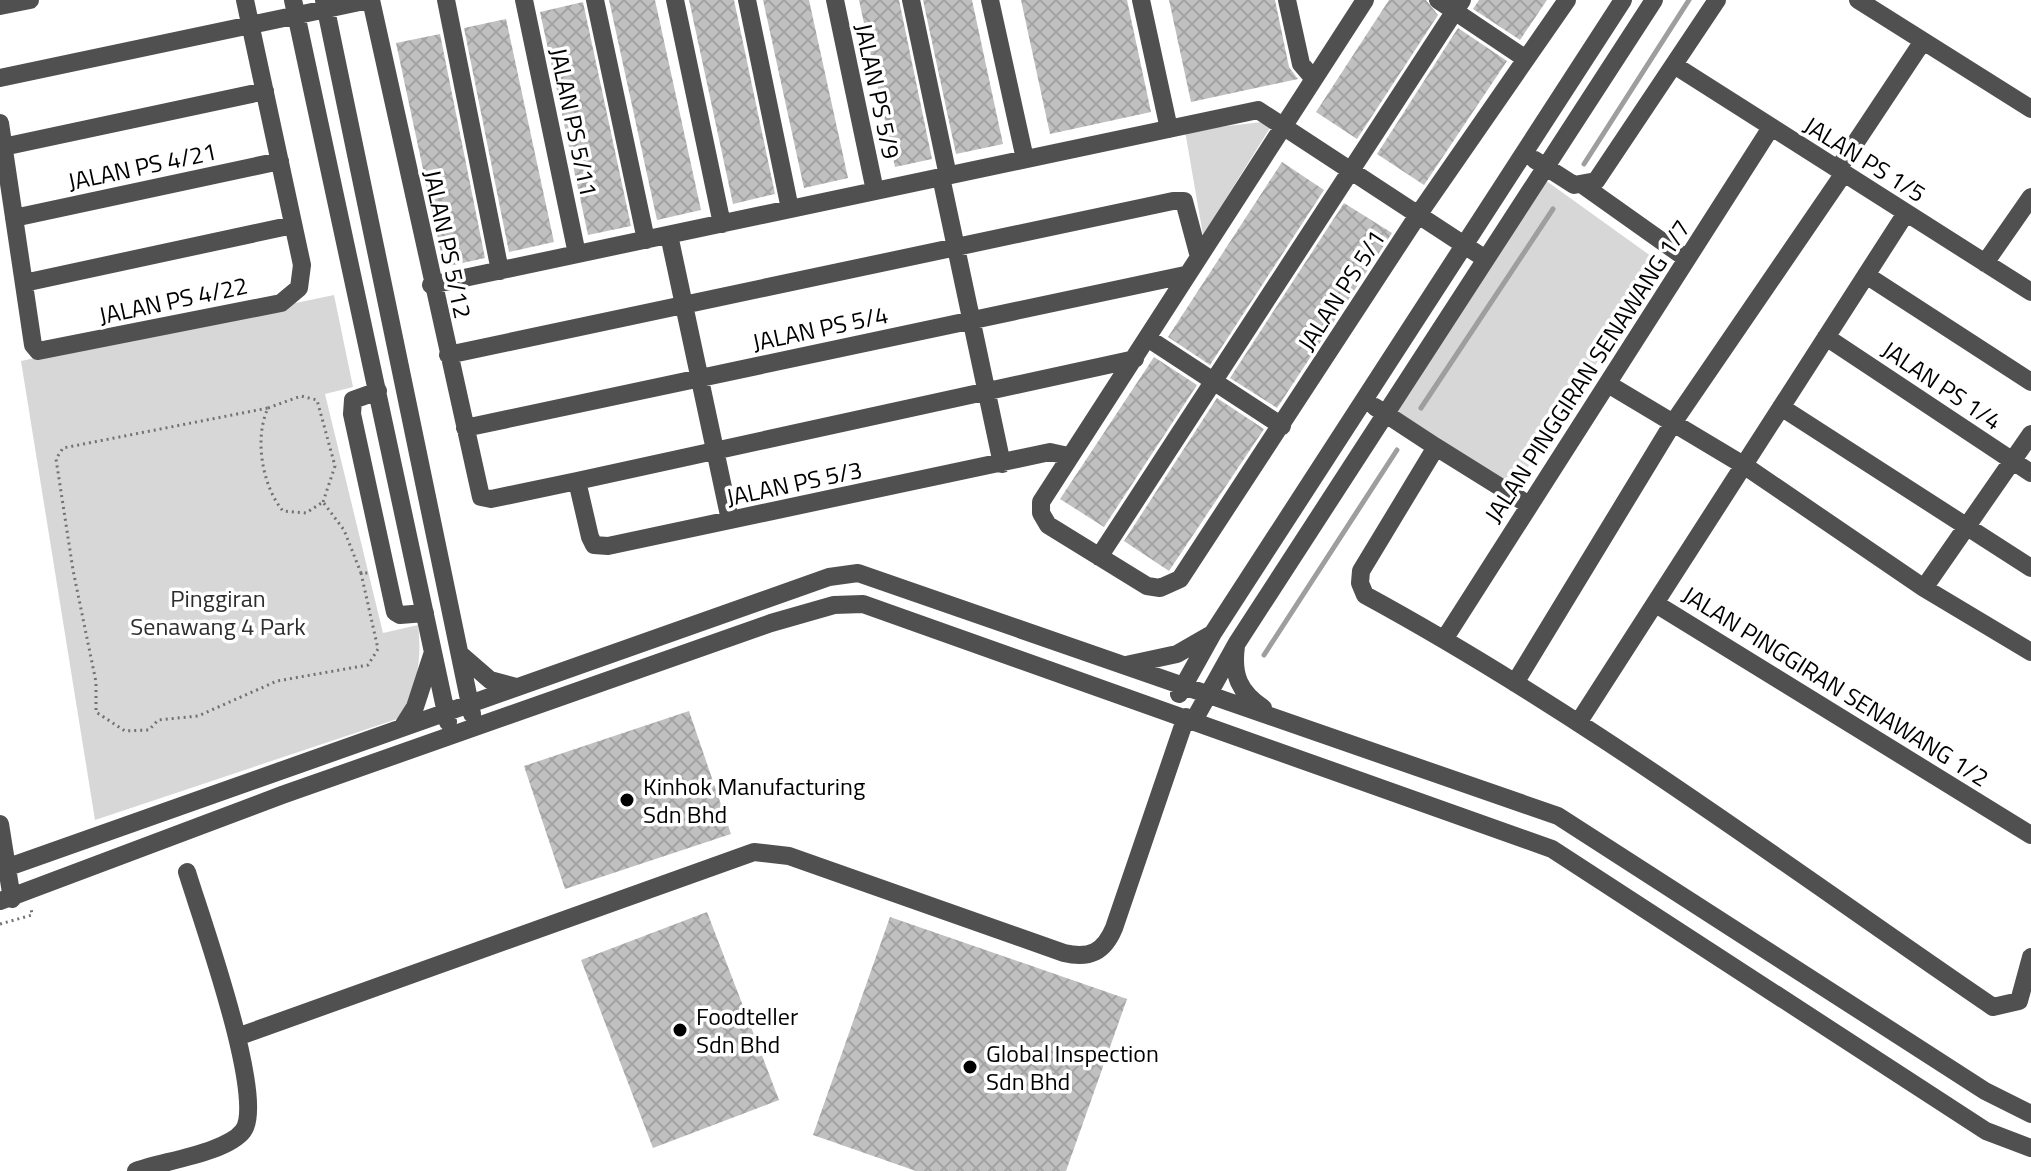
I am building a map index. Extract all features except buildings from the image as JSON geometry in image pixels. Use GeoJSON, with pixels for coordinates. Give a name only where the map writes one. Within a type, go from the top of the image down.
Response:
{"type":"FeatureCollection","features":[{"type":"Feature","properties":{"kind":"street"},"geometry":{"type":"LineString","coordinates":[[0,6],[30,0]]}},
{"type":"Feature","properties":{"kind":"street"},"geometry":{"type":"LineString","coordinates":[[0,123],[24,283],[293,225],[245,0]]}},
{"type":"Feature","properties":{"kind":"street"},"geometry":{"type":"LineString","coordinates":[[0,78],[250,24],[294,8],[370,0]]}},
{"type":"Feature","properties":{"kind":"street","name":"JALAN PS 5/12"},"geometry":{"type":"LineString","coordinates":[[370,0],[431,285],[481,497],[491,499],[577,481]]}},
{"type":"Feature","properties":{"kind":"street"},"geometry":{"type":"LineString","coordinates":[[446,0],[500,271]]}},
{"type":"Feature","properties":{"kind":"street","name":"JALAN PS 5/11"},"geometry":{"type":"LineString","coordinates":[[524,0],[577,254]]}},
{"type":"Feature","properties":{"kind":"street"},"geometry":{"type":"LineString","coordinates":[[595,0],[646,240]]}},
{"type":"Feature","properties":{"kind":"street"},"geometry":{"type":"LineString","coordinates":[[675,0],[722,224]]}},
{"type":"Feature","properties":{"kind":"street"},"geometry":{"type":"LineString","coordinates":[[747,0],[790,209]]}},
{"type":"Feature","properties":{"kind":"street","name":"JALAN PS 5/9"},"geometry":{"type":"LineString","coordinates":[[835,0],[875,191]]}},
{"type":"Feature","properties":{"kind":"street"},"geometry":{"type":"LineString","coordinates":[[911,0],[956,248],[1002,464]]}},
{"type":"Feature","properties":{"kind":"street"},"geometry":{"type":"LineString","coordinates":[[990,0],[1025,159]]}},
{"type":"Feature","properties":{"kind":"street"},"geometry":{"type":"LineString","coordinates":[[1141,0],[1169,129]]}},
{"type":"Feature","properties":{"kind":"street"},"geometry":{"type":"LineString","coordinates":[[1287,0],[1301,64],[1313,78]]}},
{"type":"Feature","properties":{"kind":"street"},"geometry":{"type":"LineString","coordinates":[[1438,0],[1459,5],[1526,59]]}},
{"type":"Feature","properties":{"kind":"street","name":"JALAN PS 5/1"},"geometry":{"type":"LineString","coordinates":[[1099,557],[1147,586],[1160,588],[1180,579],[1418,215],[1567,0]]}},
{"type":"Feature","properties":{"kind":"street"},"geometry":{"type":"LineString","coordinates":[[237,1037],[754,852],[789,856],[1064,953],[1089,955],[1107,945],[1184,716],[1183,686],[1213,633],[1623,0]]}},
{"type":"Feature","properties":{"kind":"street"},"geometry":{"type":"LineString","coordinates":[[1184,716],[1206,693],[1484,258],[1654,0]]}},
{"type":"Feature","properties":{"kind":"street"},"geometry":{"type":"LineString","coordinates":[[1523,152],[1574,185],[1584,186],[1596,181],[1717,0]]}},
{"type":"Feature","properties":{"kind":"street"},"geometry":{"type":"LineString","coordinates":[[1858,0],[2031,109]]}},
{"type":"Feature","properties":{"kind":"street"},"geometry":{"type":"LineString","coordinates":[[1361,3],[1185,275],[1149,339],[1068,456],[1041,502],[1041,513],[1048,525],[1099,557],[1215,382],[1349,169],[1459,5]]}},
{"type":"Feature","properties":{"kind":"street"},"geometry":{"type":"LineString","coordinates":[[324,5],[475,728]]}},
{"type":"Feature","properties":{"kind":"street"},"geometry":{"type":"LineString","coordinates":[[294,8],[451,736]]}},
{"type":"Feature","properties":{"kind":"street"},"geometry":{"type":"LineString","coordinates":[[1515,683],[1673,423],[1841,171],[1923,41]]}},
{"type":"Feature","properties":{"kind":"street","name":"JALAN PS 1/5"},"geometry":{"type":"LineString","coordinates":[[1674,65],[1770,129],[2031,292]]}},
{"type":"Feature","properties":{"kind":"street"},"geometry":{"type":"LineString","coordinates":[[3,147],[265,91]]}},
{"type":"Feature","properties":{"kind":"street"},"geometry":{"type":"LineString","coordinates":[[431,285],[1258,110],[1484,258]]}},
{"type":"Feature","properties":{"kind":"street","name":"JALAN PINGGIRAN SENAWANG 1/7"},"geometry":{"type":"LineString","coordinates":[[1445,638],[1770,129]]}},
{"type":"Feature","properties":{"kind":"street","name":"JALAN PS 4/21"},"geometry":{"type":"LineString","coordinates":[[14,218],[280,161]]}},
{"type":"Feature","properties":{"kind":"street"},"geometry":{"type":"LineString","coordinates":[[1584,186],[1687,259]]}},
{"type":"Feature","properties":{"kind":"street"},"geometry":{"type":"LineString","coordinates":[[1985,263],[2031,197]]}},
{"type":"Feature","properties":{"kind":"street"},"geometry":{"type":"LineString","coordinates":[[448,355],[1184,201],[1199,257]]}},
{"type":"Feature","properties":{"kind":"street"},"geometry":{"type":"LineString","coordinates":[[1578,723],[1906,213]]}},
{"type":"Feature","properties":{"kind":"street","name":"JALAN PS 4/22"},"geometry":{"type":"LineString","coordinates":[[24,283],[33,345],[40,352],[281,303],[299,288],[302,265],[293,225]]}},
{"type":"Feature","properties":{"kind":"street"},"geometry":{"type":"LineString","coordinates":[[669,235],[730,520]]}},
{"type":"Feature","properties":{"kind":"street","name":"JALAN PS 5/4"},"geometry":{"type":"LineString","coordinates":[[465,428],[1185,275]]}},
{"type":"Feature","properties":{"kind":"street"},"geometry":{"type":"LineString","coordinates":[[1866,275],[2031,382]]}},
{"type":"Feature","properties":{"kind":"street","name":"JALAN PS 1/4"},"geometry":{"type":"LineString","coordinates":[[1826,337],[2031,473]]}},
{"type":"Feature","properties":{"kind":"street"},"geometry":{"type":"LineString","coordinates":[[1149,339],[1282,426]]}},
{"type":"Feature","properties":{"kind":"street"},"geometry":{"type":"LineString","coordinates":[[577,481],[1135,359]]}},
{"type":"Feature","properties":{"kind":"street"},"geometry":{"type":"LineString","coordinates":[[1608,384],[1745,466],[1924,588],[2031,652]]}},
{"type":"Feature","properties":{"kind":"street"},"geometry":{"type":"LineString","coordinates":[[378,391],[353,400],[351,406],[395,612],[400,615],[425,613]]}},
{"type":"Feature","properties":{"kind":"street"},"geometry":{"type":"LineString","coordinates":[[1363,400],[1529,505]]}},
{"type":"Feature","properties":{"kind":"street"},"geometry":{"type":"LineString","coordinates":[[1781,407],[2031,568]]}},
{"type":"Feature","properties":{"kind":"street"},"geometry":{"type":"LineString","coordinates":[[1924,588],[2031,434]]}},
{"type":"Feature","properties":{"kind":"street"},"geometry":{"type":"LineString","coordinates":[[1436,447],[1361,571],[1360,583],[1365,595],[1445,638],[1578,723],[1993,1007],[2019,1001],[2031,957]]}},
{"type":"Feature","properties":{"kind":"street","name":"JALAN PS 5/3"},"geometry":{"type":"LineString","coordinates":[[577,481],[594,545],[608,546],[1050,452],[1068,456]]}},
{"type":"Feature","properties":{"kind":"street"},"geometry":{"type":"LineString","coordinates":[[3,869],[829,577],[858,573],[1558,816],[1985,1091],[2031,1114]]}},
{"type":"Feature","properties":{"kind":"street"},"geometry":{"type":"LineString","coordinates":[[0,824],[6,900],[282,795],[771,623],[834,605],[863,604],[880,607],[1552,849],[1986,1131],[2031,1148]]}},
{"type":"Feature","properties":{"kind":"street","name":"JALAN PINGGIRAN SENAWANG 1/2"},"geometry":{"type":"LineString","coordinates":[[1656,604],[2031,835]]}},
{"type":"Feature","properties":{"kind":"street"},"geometry":{"type":"LineString","coordinates":[[1124,666],[1177,654],[1213,633]]}},
{"type":"Feature","properties":{"kind":"street"},"geometry":{"type":"LineString","coordinates":[[1237,643],[1234,663],[1241,690],[1280,718]]}},
{"type":"Feature","properties":{"kind":"street"},"geometry":{"type":"LineString","coordinates":[[403,726],[415,707],[433,653]]}},
{"type":"Feature","properties":{"kind":"street"},"geometry":{"type":"LineString","coordinates":[[460,654],[490,680],[516,687]]}},
{"type":"Feature","properties":{"kind":"street"},"geometry":{"type":"LineString","coordinates":[[136,1171],[226,1144],[243,1131],[251,1115],[237,1037],[187,872]]}},
{"type":"Feature","properties":{"kind":"path"},"geometry":{"type":"LineString","coordinates":[[268,408],[261,422],[270,495],[283,511],[306,513],[323,502],[335,466],[317,400],[301,396],[268,408],[63,448],[56,459],[73,570],[96,682],[96,712],[125,731],[149,730],[158,720],[198,716],[277,681],[368,665],[378,649],[361,573],[344,530],[323,502]]}},
{"type":"Feature","properties":{"kind":"path"},"geometry":{"type":"LineString","coordinates":[[361,573],[387,571]]}},
{"type":"Feature","properties":{"kind":"green space"},"geometry":{"type":"Polygon","coordinates":[[[1262,122],[1270,128],[1203,235],[1185,131],[1262,122]]]}},
{"type":"Feature","properties":{"kind":"green space"},"geometry":{"type":"Polygon","coordinates":[[[1545,180],[1662,264],[1524,473],[1502,479],[1394,412],[1545,180]]]}},
{"type":"Feature","properties":{"kind":"green space","name":"Pinggiran Senawang 4 Park"},"geometry":{"type":"Polygon","coordinates":[[[334,295],[353,387],[325,394],[383,633],[418,625],[419,662],[410,698],[397,719],[95,820],[21,361],[334,295]]]}},
{"type":"Feature","properties":{"kind":"waterway"},"geometry":{"type":"LineString","coordinates":[[1584,164],[1689,0]]}},
{"type":"Feature","properties":{"kind":"waterway"},"geometry":{"type":"LineString","coordinates":[[1421,408],[1553,209]]}},
{"type":"Feature","properties":{"kind":"waterway"},"geometry":{"type":"LineString","coordinates":[[1264,655],[1397,450]]}},
{"type":"Feature","properties":{"kind":"place","name":"Kinhok Manufacturing Sdn Bhd"},"geometry":{"type":"Point","coordinates":[627,800]}},
{"type":"Feature","properties":{"kind":"place","name":"Foodteller Sdn Bhd"},"geometry":{"type":"Point","coordinates":[680,1030]}},
{"type":"Feature","properties":{"kind":"place","name":"Global Inspection Sdn Bhd"},"geometry":{"type":"Point","coordinates":[970,1067]}}]}
